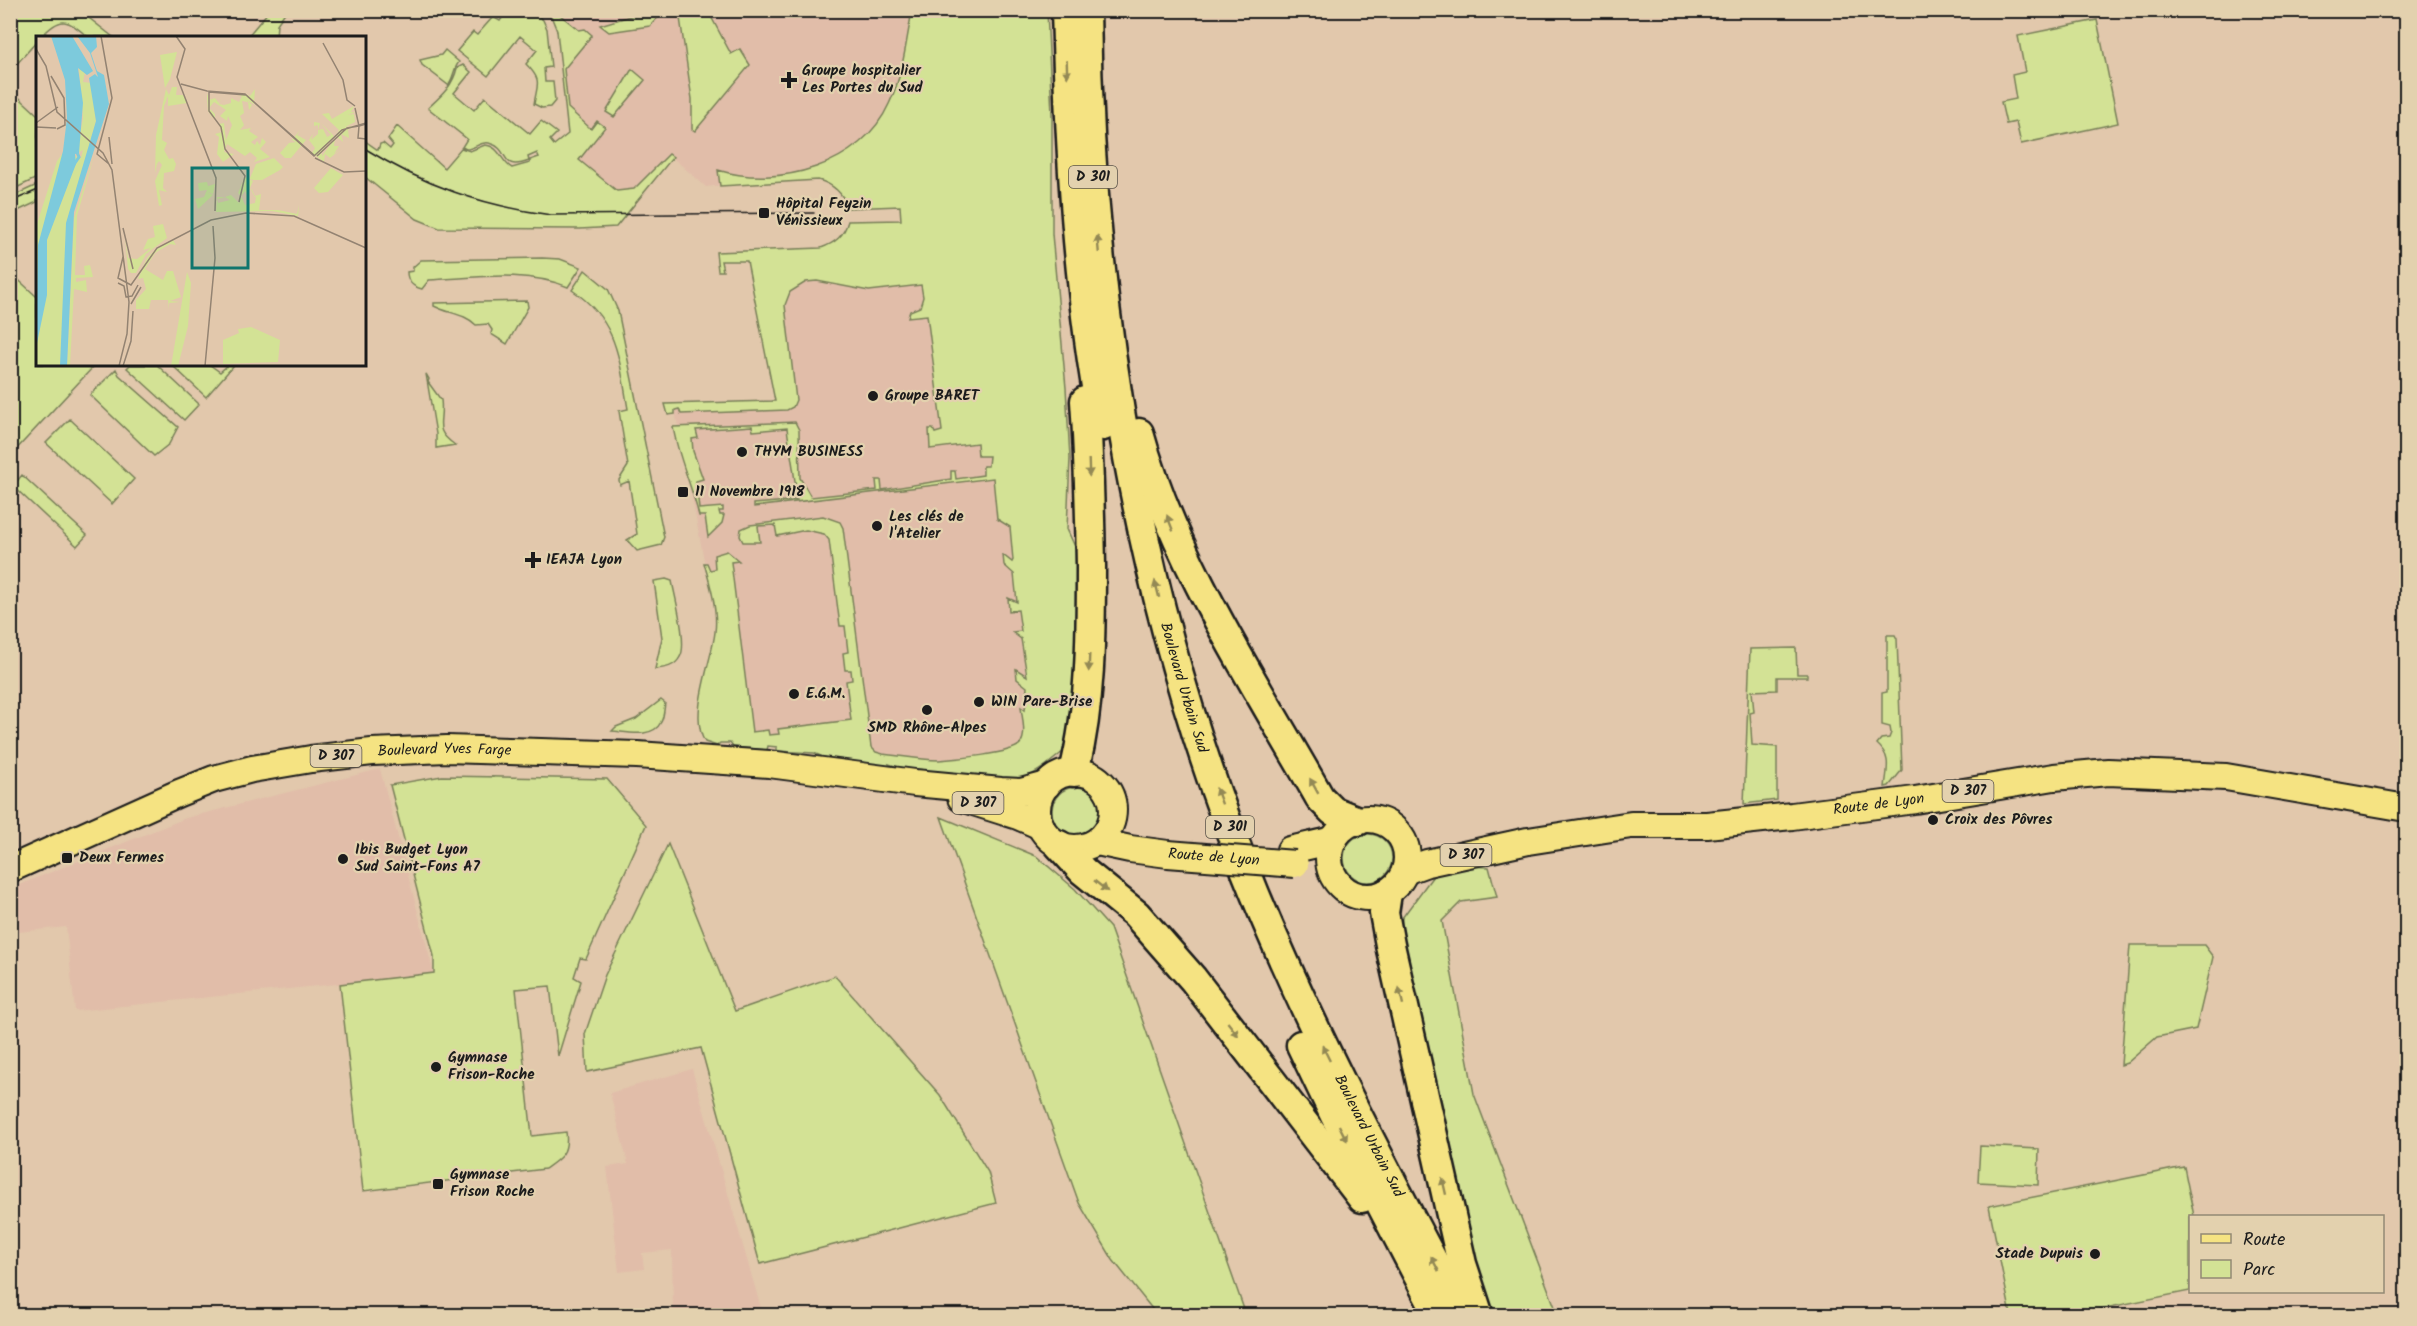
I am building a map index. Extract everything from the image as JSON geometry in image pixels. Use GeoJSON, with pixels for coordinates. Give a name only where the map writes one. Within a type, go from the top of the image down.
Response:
{"type":"FeatureCollection","features":[{"type":"Feature","properties":{"kind":"highway","name":"Boulevard Urbain Sud"},"geometry":{"type":"LineString","coordinates":[[1066,10],[1069,128],[1081,279],[1094,378],[1118,508],[1139,601],[1189,771],[1233,891],[1285,1012],[1334,1114],[1438,1316]]}},
{"type":"Feature","properties":{"kind":"highway","name":"Boulevard Urbain Sud"},"geometry":{"type":"LineString","coordinates":[[1086,10],[1090,149],[1104,302],[1123,430],[1170,642],[1209,770],[1254,891],[1304,1006],[1352,1106],[1462,1316]]}},
{"type":"Feature","properties":{"kind":"highway"},"geometry":{"type":"LineString","coordinates":[[1074,772],[1088,690],[1091,613],[1086,424],[1074,305],[1081,279]]}},
{"type":"Feature","properties":{"kind":"highway"},"geometry":{"type":"LineString","coordinates":[[1104,302],[1117,322],[1130,400],[1144,451],[1173,530],[1211,604],[1320,798],[1333,811],[1358,820]]}},
{"type":"Feature","properties":{"kind":"highway"},"geometry":{"type":"LineString","coordinates":[[1050,836],[1083,871],[1136,914],[1193,979],[1365,1202],[1395,1254],[1411,1263]]}},
{"type":"Feature","properties":{"kind":"highway"},"geometry":{"type":"LineString","coordinates":[[1387,893],[1384,913],[1390,945],[1462,1264],[1479,1316]]}},
{"type":"Feature","properties":{"kind":"main road","name":"Boulevard Yves Farge"},"geometry":{"type":"LineString","coordinates":[[10,869],[214,779],[252,769],[311,759],[372,753],[447,749],[623,754],[817,769],[915,783]]}},
{"type":"Feature","properties":{"kind":"main road"},"geometry":{"type":"LineString","coordinates":[[1074,772],[1085,773],[1104,785],[1113,805],[1110,826],[1097,842],[1085,847],[1072,848],[1050,836],[1038,805],[1041,794],[1054,778],[1074,772]]}},
{"type":"Feature","properties":{"kind":"main road","name":"Route de Lyon"},"geometry":{"type":"LineString","coordinates":[[1405,871],[1427,863],[1528,841],[1631,825],[1707,825],[1792,816],[1915,800],[2054,777],[2108,772],[2226,777],[2406,808]]}},
{"type":"Feature","properties":{"kind":"main road","name":"D 307"},"geometry":{"type":"LineString","coordinates":[[915,783],[1021,792],[1047,785]]}},
{"type":"Feature","properties":{"kind":"main road","name":"D 307"},"geometry":{"type":"LineString","coordinates":[[915,783],[1018,816],[1050,836]]}},
{"type":"Feature","properties":{"kind":"main road","name":"Route de Lyon"},"geometry":{"type":"LineString","coordinates":[[1113,805],[1121,821],[1130,830],[1165,847]]}},
{"type":"Feature","properties":{"kind":"main road"},"geometry":{"type":"LineString","coordinates":[[1371,819],[1384,823],[1395,830],[1403,841],[1407,861],[1401,880],[1387,893],[1374,897],[1361,897],[1343,887],[1332,871],[1330,850],[1334,840],[1348,825],[1358,820],[1371,819]]}},
{"type":"Feature","properties":{"kind":"main road","name":"Route de Lyon"},"geometry":{"type":"LineString","coordinates":[[1293,857],[1334,840]]}},
{"type":"Feature","properties":{"kind":"main road","name":"Route de Lyon"},"geometry":{"type":"LineString","coordinates":[[1403,841],[1426,847],[1446,847],[1528,841]]}},
{"type":"Feature","properties":{"kind":"main road","name":"Route de Lyon"},"geometry":{"type":"LineString","coordinates":[[1097,842],[1130,849],[1165,847],[1293,857],[1332,871]]}},
{"type":"Feature","properties":{"kind":"shaded area","name":"Groupe hospitalier Les Portes du Sud"},"geometry":{"type":"Polygon","coordinates":[[[545,11],[1017,11],[1014,152],[706,187],[673,158],[643,195],[576,202],[557,31],[551,16],[545,11]]]}},
{"type":"Feature","properties":{"kind":"shaded area"},"geometry":{"type":"Polygon","coordinates":[[[937,197],[1020,428],[1028,647],[1028,738],[1019,746],[1006,751],[937,760],[745,738],[725,568],[706,570],[674,406],[790,402],[775,249],[821,248],[835,243],[846,228],[848,221],[901,220],[900,206],[848,208],[937,197]]]}},
{"type":"Feature","properties":{"kind":"shaded area"},"geometry":{"type":"Polygon","coordinates":[[[380,769],[434,974],[75,1011],[66,927],[19,932],[14,887],[186,818],[380,769]]]}},
{"type":"Feature","properties":{"kind":"shaded area"},"geometry":{"type":"Polygon","coordinates":[[[692,1069],[763,1315],[673,1315],[672,1250],[642,1253],[644,1269],[619,1272],[607,1167],[628,1164],[610,1093],[692,1069]]]}},
{"type":"Feature","properties":{"kind":"green space"},"geometry":{"type":"Polygon","coordinates":[[[11,10],[80,11],[112,36],[87,36],[69,23],[59,23],[42,36],[36,36],[36,42],[15,66],[11,62],[11,10]]]}},
{"type":"Feature","properties":{"kind":"green space"},"geometry":{"type":"Polygon","coordinates":[[[269,11],[286,11],[277,24],[276,36],[248,36],[269,11]]]}},
{"type":"Feature","properties":{"kind":"green space"},"geometry":{"type":"Polygon","coordinates":[[[507,11],[531,11],[543,20],[547,29],[551,67],[544,68],[545,82],[553,82],[555,101],[550,107],[542,108],[534,104],[538,83],[526,64],[537,50],[520,36],[488,76],[457,51],[473,32],[477,35],[493,17],[500,21],[507,11]]]}},
{"type":"Feature","properties":{"kind":"green space"},"geometry":{"type":"Polygon","coordinates":[[[545,11],[555,11],[579,30],[585,29],[592,35],[564,69],[568,108],[591,129],[597,121],[605,127],[579,160],[617,191],[634,189],[669,154],[673,157],[616,227],[439,228],[417,219],[366,178],[366,142],[378,150],[380,144],[383,143],[390,149],[393,145],[388,139],[397,126],[444,168],[461,148],[470,151],[485,145],[494,148],[512,168],[530,163],[530,160],[539,157],[537,153],[528,157],[529,161],[513,164],[501,150],[489,143],[466,149],[462,147],[467,139],[428,108],[442,95],[457,68],[463,65],[471,72],[454,93],[474,110],[485,97],[530,134],[541,121],[557,133],[550,140],[554,145],[568,134],[557,31],[551,16],[545,11]]]}},
{"type":"Feature","properties":{"kind":"green space"},"geometry":{"type":"Polygon","coordinates":[[[647,11],[661,11],[662,13],[650,26],[609,32],[600,25],[647,11]]]}},
{"type":"Feature","properties":{"kind":"green space"},"geometry":{"type":"Polygon","coordinates":[[[679,11],[708,11],[731,54],[740,49],[750,65],[695,131],[692,129],[692,99],[679,11]]]}},
{"type":"Feature","properties":{"kind":"green space"},"geometry":{"type":"Polygon","coordinates":[[[912,11],[1047,11],[1052,114],[1052,234],[1070,458],[1067,529],[1076,549],[1077,479],[1082,619],[1070,746],[1037,772],[1013,781],[966,779],[904,769],[889,764],[890,767],[823,757],[814,753],[777,751],[777,747],[768,746],[767,750],[733,747],[730,743],[720,743],[717,746],[705,742],[700,731],[702,688],[716,624],[713,597],[704,563],[707,563],[710,570],[715,569],[714,555],[727,551],[739,561],[731,562],[752,732],[768,730],[769,735],[779,734],[778,729],[851,720],[846,681],[852,680],[851,670],[845,670],[843,653],[848,652],[845,626],[840,626],[829,540],[824,534],[806,530],[777,536],[775,525],[758,526],[760,542],[743,542],[740,536],[741,529],[750,525],[823,516],[840,522],[843,528],[871,747],[883,754],[939,760],[1006,751],[1015,748],[1022,740],[1024,726],[1021,707],[1025,710],[1027,687],[1017,679],[1016,669],[1027,676],[1021,639],[1012,632],[1021,631],[1018,610],[1009,611],[1008,598],[1017,602],[1014,574],[1004,565],[1003,555],[1012,562],[1010,527],[997,519],[993,478],[754,507],[754,504],[797,500],[787,428],[753,431],[752,426],[696,430],[698,438],[692,439],[693,451],[703,479],[696,481],[699,509],[723,507],[723,511],[719,511],[720,515],[724,515],[722,523],[708,537],[705,516],[699,516],[675,438],[673,427],[795,422],[799,430],[800,478],[811,497],[877,490],[876,480],[881,480],[882,490],[951,479],[951,471],[955,471],[956,479],[983,475],[983,466],[988,466],[989,456],[978,456],[977,443],[930,449],[929,429],[933,429],[935,433],[942,431],[927,315],[908,317],[910,311],[920,307],[923,297],[921,285],[869,291],[817,281],[806,282],[790,292],[785,305],[796,400],[793,407],[787,410],[681,414],[679,409],[675,410],[675,414],[668,415],[665,404],[775,401],[747,261],[721,261],[723,271],[718,271],[716,252],[821,248],[838,238],[848,221],[901,220],[900,206],[848,208],[837,190],[818,180],[720,186],[718,170],[741,175],[791,174],[839,157],[859,143],[876,125],[894,93],[912,11]]]}},
{"type":"Feature","properties":{"kind":"green space"},"geometry":{"type":"Polygon","coordinates":[[[2097,20],[2118,123],[2021,144],[2016,122],[2006,124],[2001,102],[2016,99],[2012,75],[2025,72],[2018,36],[2097,20]]]}},
{"type":"Feature","properties":{"kind":"green space"},"geometry":{"type":"Polygon","coordinates":[[[445,50],[459,62],[448,85],[422,65],[420,60],[441,55],[445,50]]]}},
{"type":"Feature","properties":{"kind":"green space"},"geometry":{"type":"Polygon","coordinates":[[[632,69],[645,80],[614,117],[606,112],[632,69]]]}},
{"type":"Feature","properties":{"kind":"green space"},"geometry":{"type":"Polygon","coordinates":[[[11,90],[36,113],[36,178],[14,189],[10,185],[11,90]]]}},
{"type":"Feature","properties":{"kind":"green space"},"geometry":{"type":"Polygon","coordinates":[[[36,185],[36,202],[11,214],[11,197],[36,185]]]}},
{"type":"Feature","properties":{"kind":"green space"},"geometry":{"type":"Polygon","coordinates":[[[560,259],[581,267],[568,287],[535,278],[500,276],[429,280],[422,289],[411,283],[407,275],[407,272],[413,271],[413,267],[421,260],[560,259]]]}},
{"type":"Feature","properties":{"kind":"green space"},"geometry":{"type":"Polygon","coordinates":[[[585,270],[608,289],[618,311],[664,537],[661,545],[637,551],[627,540],[637,534],[629,481],[620,485],[619,480],[628,466],[619,411],[628,409],[622,374],[608,328],[587,302],[572,290],[585,270]]]}},
{"type":"Feature","properties":{"kind":"green space"},"geometry":{"type":"Polygon","coordinates":[[[10,272],[36,296],[36,366],[94,366],[11,455],[10,272]]]}},
{"type":"Feature","properties":{"kind":"green space"},"geometry":{"type":"Polygon","coordinates":[[[527,301],[528,307],[507,344],[491,334],[492,330],[488,324],[476,325],[466,318],[434,306],[434,303],[527,301]]]}},
{"type":"Feature","properties":{"kind":"green space"},"geometry":{"type":"Polygon","coordinates":[[[129,366],[158,366],[199,404],[184,420],[127,368],[129,366]]]}},
{"type":"Feature","properties":{"kind":"green space"},"geometry":{"type":"Polygon","coordinates":[[[173,366],[211,366],[220,372],[227,366],[233,366],[206,397],[173,366]]]}},
{"type":"Feature","properties":{"kind":"green space"},"geometry":{"type":"Polygon","coordinates":[[[116,369],[119,375],[178,427],[169,444],[154,456],[90,395],[116,369]]]}},
{"type":"Feature","properties":{"kind":"green space"},"geometry":{"type":"Polygon","coordinates":[[[426,374],[428,382],[441,400],[441,430],[455,445],[436,448],[436,434],[426,374]]]}},
{"type":"Feature","properties":{"kind":"green space"},"geometry":{"type":"Polygon","coordinates":[[[70,419],[134,479],[112,504],[46,443],[70,419]]]}},
{"type":"Feature","properties":{"kind":"green space"},"geometry":{"type":"Polygon","coordinates":[[[22,475],[87,535],[77,546],[13,486],[22,475]]]}},
{"type":"Feature","properties":{"kind":"green space"},"geometry":{"type":"Polygon","coordinates":[[[666,579],[672,581],[682,632],[682,651],[673,665],[655,669],[662,638],[654,581],[666,579]]]}},
{"type":"Feature","properties":{"kind":"green space"},"geometry":{"type":"Polygon","coordinates":[[[1887,635],[1895,635],[1897,639],[1902,770],[1889,786],[1885,787],[1887,759],[1877,744],[1881,739],[1889,738],[1891,733],[1890,727],[1882,725],[1882,693],[1887,692],[1887,635]]]}},
{"type":"Feature","properties":{"kind":"green space"},"geometry":{"type":"Polygon","coordinates":[[[1796,648],[1797,674],[1807,674],[1807,677],[1777,677],[1777,690],[1752,691],[1754,712],[1750,713],[1752,745],[1777,747],[1777,800],[1744,804],[1750,649],[1796,648]]]}},
{"type":"Feature","properties":{"kind":"green space"},"geometry":{"type":"Polygon","coordinates":[[[661,700],[665,703],[663,718],[652,731],[639,733],[612,731],[636,719],[661,700]]]}},
{"type":"Feature","properties":{"kind":"green space"},"geometry":{"type":"Polygon","coordinates":[[[442,776],[607,779],[646,825],[586,959],[580,958],[574,977],[581,981],[558,1056],[550,986],[516,989],[532,1136],[566,1132],[567,1139],[563,1154],[545,1169],[363,1191],[340,984],[434,973],[434,956],[390,785],[442,776]]]}},
{"type":"Feature","properties":{"kind":"green space"},"geometry":{"type":"Polygon","coordinates":[[[1071,787],[1081,787],[1096,797],[1100,811],[1099,820],[1090,831],[1081,835],[1071,835],[1056,825],[1052,816],[1052,806],[1062,791],[1071,787]]]}},
{"type":"Feature","properties":{"kind":"green space"},"geometry":{"type":"Polygon","coordinates":[[[941,817],[1036,856],[1075,889],[1110,928],[1246,1315],[1157,1315],[1113,1260],[1079,1203],[941,817]]]}},
{"type":"Feature","properties":{"kind":"green space"},"geometry":{"type":"Polygon","coordinates":[[[1363,834],[1373,834],[1388,844],[1392,858],[1391,867],[1382,878],[1373,882],[1363,882],[1348,872],[1344,863],[1344,853],[1354,838],[1363,834]]]}},
{"type":"Feature","properties":{"kind":"green space"},"geometry":{"type":"Polygon","coordinates":[[[668,844],[735,1011],[835,976],[940,1095],[988,1172],[996,1203],[760,1264],[701,1048],[587,1072],[585,1034],[605,975],[668,844]]]}},
{"type":"Feature","properties":{"kind":"green space"},"geometry":{"type":"Polygon","coordinates":[[[1465,866],[1489,867],[1497,897],[1461,902],[1442,921],[1474,1094],[1558,1315],[1491,1315],[1472,1269],[1401,931],[1402,918],[1433,876],[1465,866]]]}},
{"type":"Feature","properties":{"kind":"green space"},"geometry":{"type":"Polygon","coordinates":[[[2130,945],[2204,945],[2213,957],[2196,1029],[2157,1037],[2127,1063],[2121,1065],[2130,945]]]}},
{"type":"Feature","properties":{"kind":"green space"},"geometry":{"type":"Polygon","coordinates":[[[1980,1146],[2039,1149],[2038,1185],[1978,1182],[1980,1146]]]}},
{"type":"Feature","properties":{"kind":"green space","name":"Stade Dupuis"},"geometry":{"type":"Polygon","coordinates":[[[2184,1167],[2194,1215],[2189,1215],[2189,1291],[2070,1315],[2011,1315],[1989,1206],[2184,1167]]]}},
{"type":"Feature","properties":{"kind":"tram line"},"geometry":{"type":"LineString","coordinates":[[366,149],[409,173],[454,192],[501,206],[551,215],[814,213]]}},
{"type":"Feature","properties":{"kind":"tram line"},"geometry":{"type":"LineString","coordinates":[[10,202],[36,191]]}},
{"type":"Feature","properties":{"kind":"place","name":"Groupe hospitalier Les Portes du Sud"},"geometry":{"type":"Point","coordinates":[789,80]}},
{"type":"Feature","properties":{"kind":"place","name":"Hôpital Feyzin Vénissieux"},"geometry":{"type":"Point","coordinates":[764,213]}},
{"type":"Feature","properties":{"kind":"place","name":"Groupe BARET"},"geometry":{"type":"Point","coordinates":[873,396]}},
{"type":"Feature","properties":{"kind":"place","name":"THYM BUSINESS"},"geometry":{"type":"Point","coordinates":[742,452]}},
{"type":"Feature","properties":{"kind":"place","name":"11 Novembre 1918"},"geometry":{"type":"Point","coordinates":[683,492]}},
{"type":"Feature","properties":{"kind":"place","name":"Les clés de l'Atelier"},"geometry":{"type":"Point","coordinates":[877,526]}},
{"type":"Feature","properties":{"kind":"place","name":"IEAJA Lyon"},"geometry":{"type":"Point","coordinates":[533,560]}},
{"type":"Feature","properties":{"kind":"place","name":"E.G.M."},"geometry":{"type":"Point","coordinates":[794,694]}},
{"type":"Feature","properties":{"kind":"place","name":"WIN Pare-Brise"},"geometry":{"type":"Point","coordinates":[979,702]}},
{"type":"Feature","properties":{"kind":"place","name":"SMD Rhône-Alpes"},"geometry":{"type":"Point","coordinates":[927,710]}},
{"type":"Feature","properties":{"kind":"place","name":"Croix des Pôvres"},"geometry":{"type":"Point","coordinates":[1933,820]}},
{"type":"Feature","properties":{"kind":"place","name":"Deux Fermes"},"geometry":{"type":"Point","coordinates":[67,858]}},
{"type":"Feature","properties":{"kind":"place","name":"Ibis Budget Lyon Sud Saint-Fons A7"},"geometry":{"type":"Point","coordinates":[343,859]}},
{"type":"Feature","properties":{"kind":"place","name":"Gymnase Frison-Roche"},"geometry":{"type":"Point","coordinates":[436,1067]}},
{"type":"Feature","properties":{"kind":"place","name":"Gymnase Frison Roche"},"geometry":{"type":"Point","coordinates":[438,1184]}},
{"type":"Feature","properties":{"kind":"place","name":"Stade Dupuis"},"geometry":{"type":"Point","coordinates":[2095,1254]}}]}
